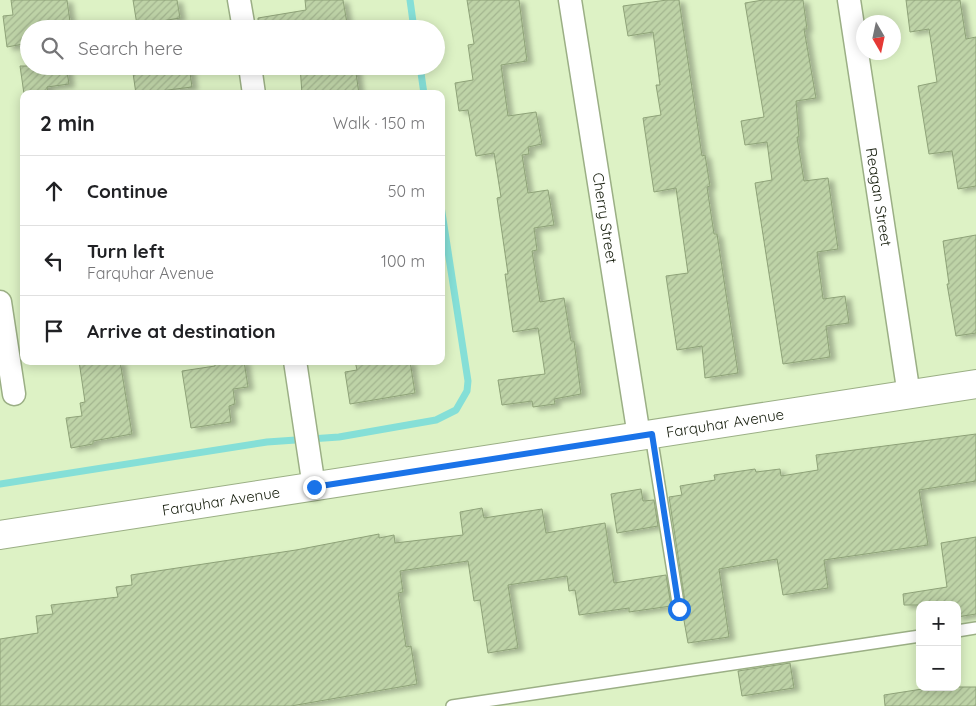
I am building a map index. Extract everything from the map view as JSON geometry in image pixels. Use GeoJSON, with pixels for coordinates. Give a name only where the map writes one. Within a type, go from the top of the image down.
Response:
{"type":"FeatureCollection","features":[{"type":"Feature","properties":{"kind":"street"},"geometry":{"type":"LineString","coordinates":[[239,0],[242,20]]}},
{"type":"Feature","properties":{"kind":"street","name":"Cherry Street"},"geometry":{"type":"LineString","coordinates":[[570,0],[645,435]]}},
{"type":"Feature","properties":{"kind":"street","name":"Reagan Street"},"geometry":{"type":"LineString","coordinates":[[850,0],[909,395]]}},
{"type":"Feature","properties":{"kind":"street"},"geometry":{"type":"LineString","coordinates":[[251,75],[253,90]]}},
{"type":"Feature","properties":{"kind":"street"},"geometry":{"type":"LineString","coordinates":[[0,302],[14,394]]}},
{"type":"Feature","properties":{"kind":"street"},"geometry":{"type":"LineString","coordinates":[[296,365],[314,487]]}},
{"type":"Feature","properties":{"kind":"street","name":"Farquhar Avenue"},"geometry":{"type":"LineString","coordinates":[[0,535],[976,384]]}},
{"type":"Feature","properties":{"kind":"lane"},"geometry":{"type":"LineString","coordinates":[[645,435],[679,609]]}},
{"type":"Feature","properties":{"kind":"lane"},"geometry":{"type":"LineString","coordinates":[[961,630],[976,628]]}},
{"type":"Feature","properties":{"kind":"lane"},"geometry":{"type":"LineString","coordinates":[[452,706],[916,637]]}},
{"type":"Feature","properties":{"kind":"building"},"geometry":{"type":"Polygon","coordinates":[[[11,0],[67,0],[70,20],[20,20],[20,45],[7,47],[3,16],[13,15],[11,0]]]}},
{"type":"Feature","properties":{"kind":"building"},"geometry":{"type":"Polygon","coordinates":[[[133,0],[177,0],[180,18],[136,20],[133,0]]]}},
{"type":"Feature","properties":{"kind":"building"},"geometry":{"type":"Polygon","coordinates":[[[305,0],[343,0],[346,20],[258,20],[258,18],[306,10],[305,0]]]}},
{"type":"Feature","properties":{"kind":"building"},"geometry":{"type":"Polygon","coordinates":[[[467,0],[519,0],[527,61],[501,65],[508,116],[536,112],[542,144],[528,147],[529,154],[522,155],[528,193],[548,190],[554,225],[534,228],[537,250],[532,251],[540,302],[564,298],[571,341],[574,341],[581,394],[554,399],[555,404],[533,407],[532,401],[502,405],[498,380],[545,374],[538,328],[513,332],[505,274],[508,274],[497,198],[501,197],[494,153],[476,156],[468,110],[459,111],[455,83],[473,80],[468,45],[474,44],[467,0]]]}},
{"type":"Feature","properties":{"kind":"building"},"geometry":{"type":"Polygon","coordinates":[[[679,0],[702,156],[705,155],[710,186],[707,187],[714,234],[717,234],[738,373],[705,378],[702,346],[677,350],[666,276],[688,273],[676,188],[654,192],[643,118],[661,115],[656,85],[660,85],[653,32],[628,36],[623,6],[679,0]]]}},
{"type":"Feature","properties":{"kind":"building"},"geometry":{"type":"Polygon","coordinates":[[[763,0],[803,0],[807,29],[804,29],[816,98],[796,101],[799,137],[797,137],[804,181],[828,178],[838,249],[817,252],[823,299],[845,296],[849,323],[826,326],[830,357],[783,364],[755,183],[772,180],[767,142],[745,145],[741,121],[764,117],[745,3],[763,0]]]}},
{"type":"Feature","properties":{"kind":"building"},"geometry":{"type":"Polygon","coordinates":[[[906,0],[960,0],[966,39],[976,37],[976,186],[958,189],[952,151],[929,154],[918,86],[937,82],[929,29],[910,32],[906,0]]]}},
{"type":"Feature","properties":{"kind":"building"},"geometry":{"type":"Polygon","coordinates":[[[21,75],[68,75],[69,84],[47,87],[47,90],[23,90],[21,75]]]}},
{"type":"Feature","properties":{"kind":"building"},"geometry":{"type":"Polygon","coordinates":[[[133,75],[190,75],[192,87],[168,90],[135,90],[133,75]]]}},
{"type":"Feature","properties":{"kind":"building"},"geometry":{"type":"Polygon","coordinates":[[[301,75],[356,75],[358,90],[302,90],[301,75]]]}},
{"type":"Feature","properties":{"kind":"building"},"geometry":{"type":"Polygon","coordinates":[[[976,235],[976,333],[956,336],[947,284],[949,284],[943,241],[976,235]]]}},
{"type":"Feature","properties":{"kind":"building"},"geometry":{"type":"Polygon","coordinates":[[[80,365],[121,365],[132,434],[93,441],[93,444],[71,448],[66,418],[82,416],[80,403],[85,402],[80,365]]]}},
{"type":"Feature","properties":{"kind":"building"},"geometry":{"type":"Polygon","coordinates":[[[245,365],[248,387],[233,389],[235,404],[229,406],[231,422],[191,428],[182,371],[215,366],[245,365]]]}},
{"type":"Feature","properties":{"kind":"building"},"geometry":{"type":"Polygon","coordinates":[[[356,365],[411,365],[415,393],[350,404],[345,372],[357,370],[356,365]]]}},
{"type":"Feature","properties":{"kind":"building"},"geometry":{"type":"Polygon","coordinates":[[[976,434],[976,481],[919,490],[928,545],[824,560],[828,588],[783,595],[777,559],[719,569],[729,637],[688,643],[683,615],[686,608],[669,497],[682,495],[680,486],[715,480],[714,475],[755,469],[756,472],[780,469],[781,476],[818,470],[816,455],[976,434]]]}},
{"type":"Feature","properties":{"kind":"building"},"geometry":{"type":"Polygon","coordinates":[[[641,489],[643,501],[654,500],[658,526],[617,533],[611,494],[641,489]]]}},
{"type":"Feature","properties":{"kind":"building"},"geometry":{"type":"Polygon","coordinates":[[[482,508],[484,518],[542,509],[546,533],[605,523],[614,583],[666,575],[671,606],[629,612],[629,608],[579,615],[575,590],[569,591],[567,576],[508,585],[518,648],[488,653],[480,600],[474,601],[468,561],[400,571],[403,592],[398,593],[406,647],[411,646],[417,684],[291,706],[0,706],[0,639],[38,633],[36,616],[53,614],[51,605],[118,597],[116,587],[132,585],[131,575],[296,550],[379,534],[379,538],[394,535],[395,543],[463,535],[460,512],[482,508]]]}},
{"type":"Feature","properties":{"kind":"building"},"geometry":{"type":"Polygon","coordinates":[[[976,537],[976,614],[961,616],[961,601],[916,601],[916,605],[904,605],[903,594],[947,587],[941,543],[976,537]]]}},
{"type":"Feature","properties":{"kind":"building"},"geometry":{"type":"Polygon","coordinates":[[[790,663],[794,688],[742,696],[738,671],[790,663]]]}},
{"type":"Feature","properties":{"kind":"building"},"geometry":{"type":"Polygon","coordinates":[[[961,687],[976,687],[976,706],[885,706],[884,695],[916,690],[961,691],[961,687]]]}},
{"type":"Feature","properties":{"kind":"waterway"},"geometry":{"type":"LineString","coordinates":[[410,0],[413,20]]}},
{"type":"Feature","properties":{"kind":"waterway"},"geometry":{"type":"LineString","coordinates":[[421,75],[423,90]]}},
{"type":"Feature","properties":{"kind":"waterway"},"geometry":{"type":"LineString","coordinates":[[0,484],[267,442],[339,437],[436,420],[456,410],[467,391],[468,381],[445,232]]}},
{"type":"Feature","properties":{"kind":"route"},"geometry":{"type":"LineString","coordinates":[[314,487],[652,434],[679,609]]}}]}
